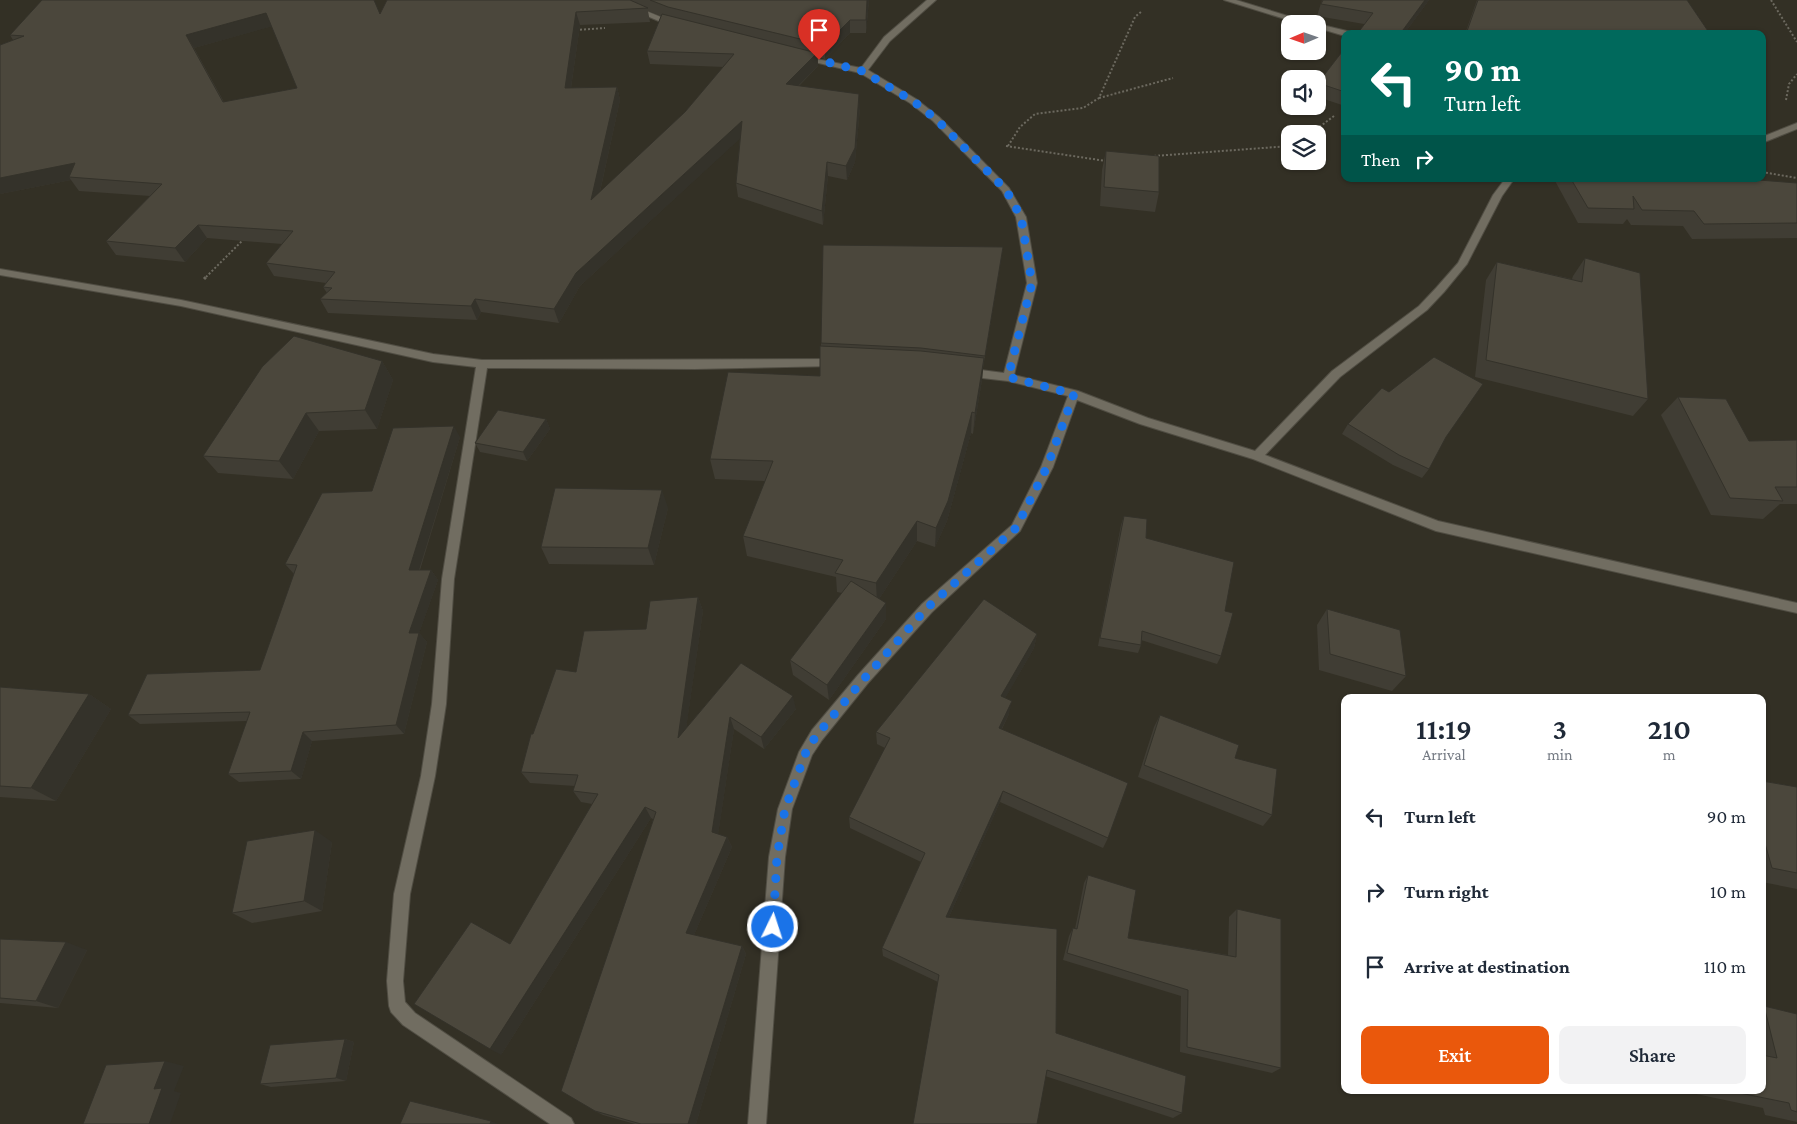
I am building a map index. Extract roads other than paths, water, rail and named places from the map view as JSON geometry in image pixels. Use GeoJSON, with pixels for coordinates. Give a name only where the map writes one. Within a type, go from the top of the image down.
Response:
{"type":"FeatureCollection","features":[{"type":"Feature","properties":{"kind":"street"},"geometry":{"type":"LineString","coordinates":[[613,0],[665,23],[683,27]]}},
{"type":"Feature","properties":{"kind":"street"},"geometry":{"type":"LineString","coordinates":[[862,71],[887,39],[932,0]]}},
{"type":"Feature","properties":{"kind":"street"},"geometry":{"type":"LineString","coordinates":[[1228,0],[1281,16]]}},
{"type":"Feature","properties":{"kind":"street"},"geometry":{"type":"LineString","coordinates":[[1326,28],[1341,32]]}},
{"type":"Feature","properties":{"kind":"street"},"geometry":{"type":"LineString","coordinates":[[791,56],[862,71],[913,101],[954,137],[1006,190],[1021,217],[1032,283],[1008,377]]}},
{"type":"Feature","properties":{"kind":"street"},"geometry":{"type":"LineString","coordinates":[[1766,138],[1797,126]]}},
{"type":"Feature","properties":{"kind":"street"},"geometry":{"type":"LineString","coordinates":[[1257,456],[1336,374],[1423,308],[1440,290],[1462,264],[1498,195],[1508,182]]}},
{"type":"Feature","properties":{"kind":"street"},"geometry":{"type":"LineString","coordinates":[[0,272],[181,303],[433,358],[482,364],[695,365],[844,362]]}},
{"type":"Feature","properties":{"kind":"street"},"geometry":{"type":"LineString","coordinates":[[482,364],[448,579],[440,704],[428,776],[402,894],[394,981],[397,1006],[408,1020],[547,1119],[565,1124]]}},
{"type":"Feature","properties":{"kind":"street"},"geometry":{"type":"LineString","coordinates":[[950,370],[1008,377],[1074,394],[1144,421],[1257,456],[1436,526],[1797,608]]}},
{"type":"Feature","properties":{"kind":"street"},"geometry":{"type":"LineString","coordinates":[[757,1124],[777,857],[785,809],[806,752],[816,736],[863,680],[927,608],[1016,528],[1047,467],[1074,394]]}}]}
